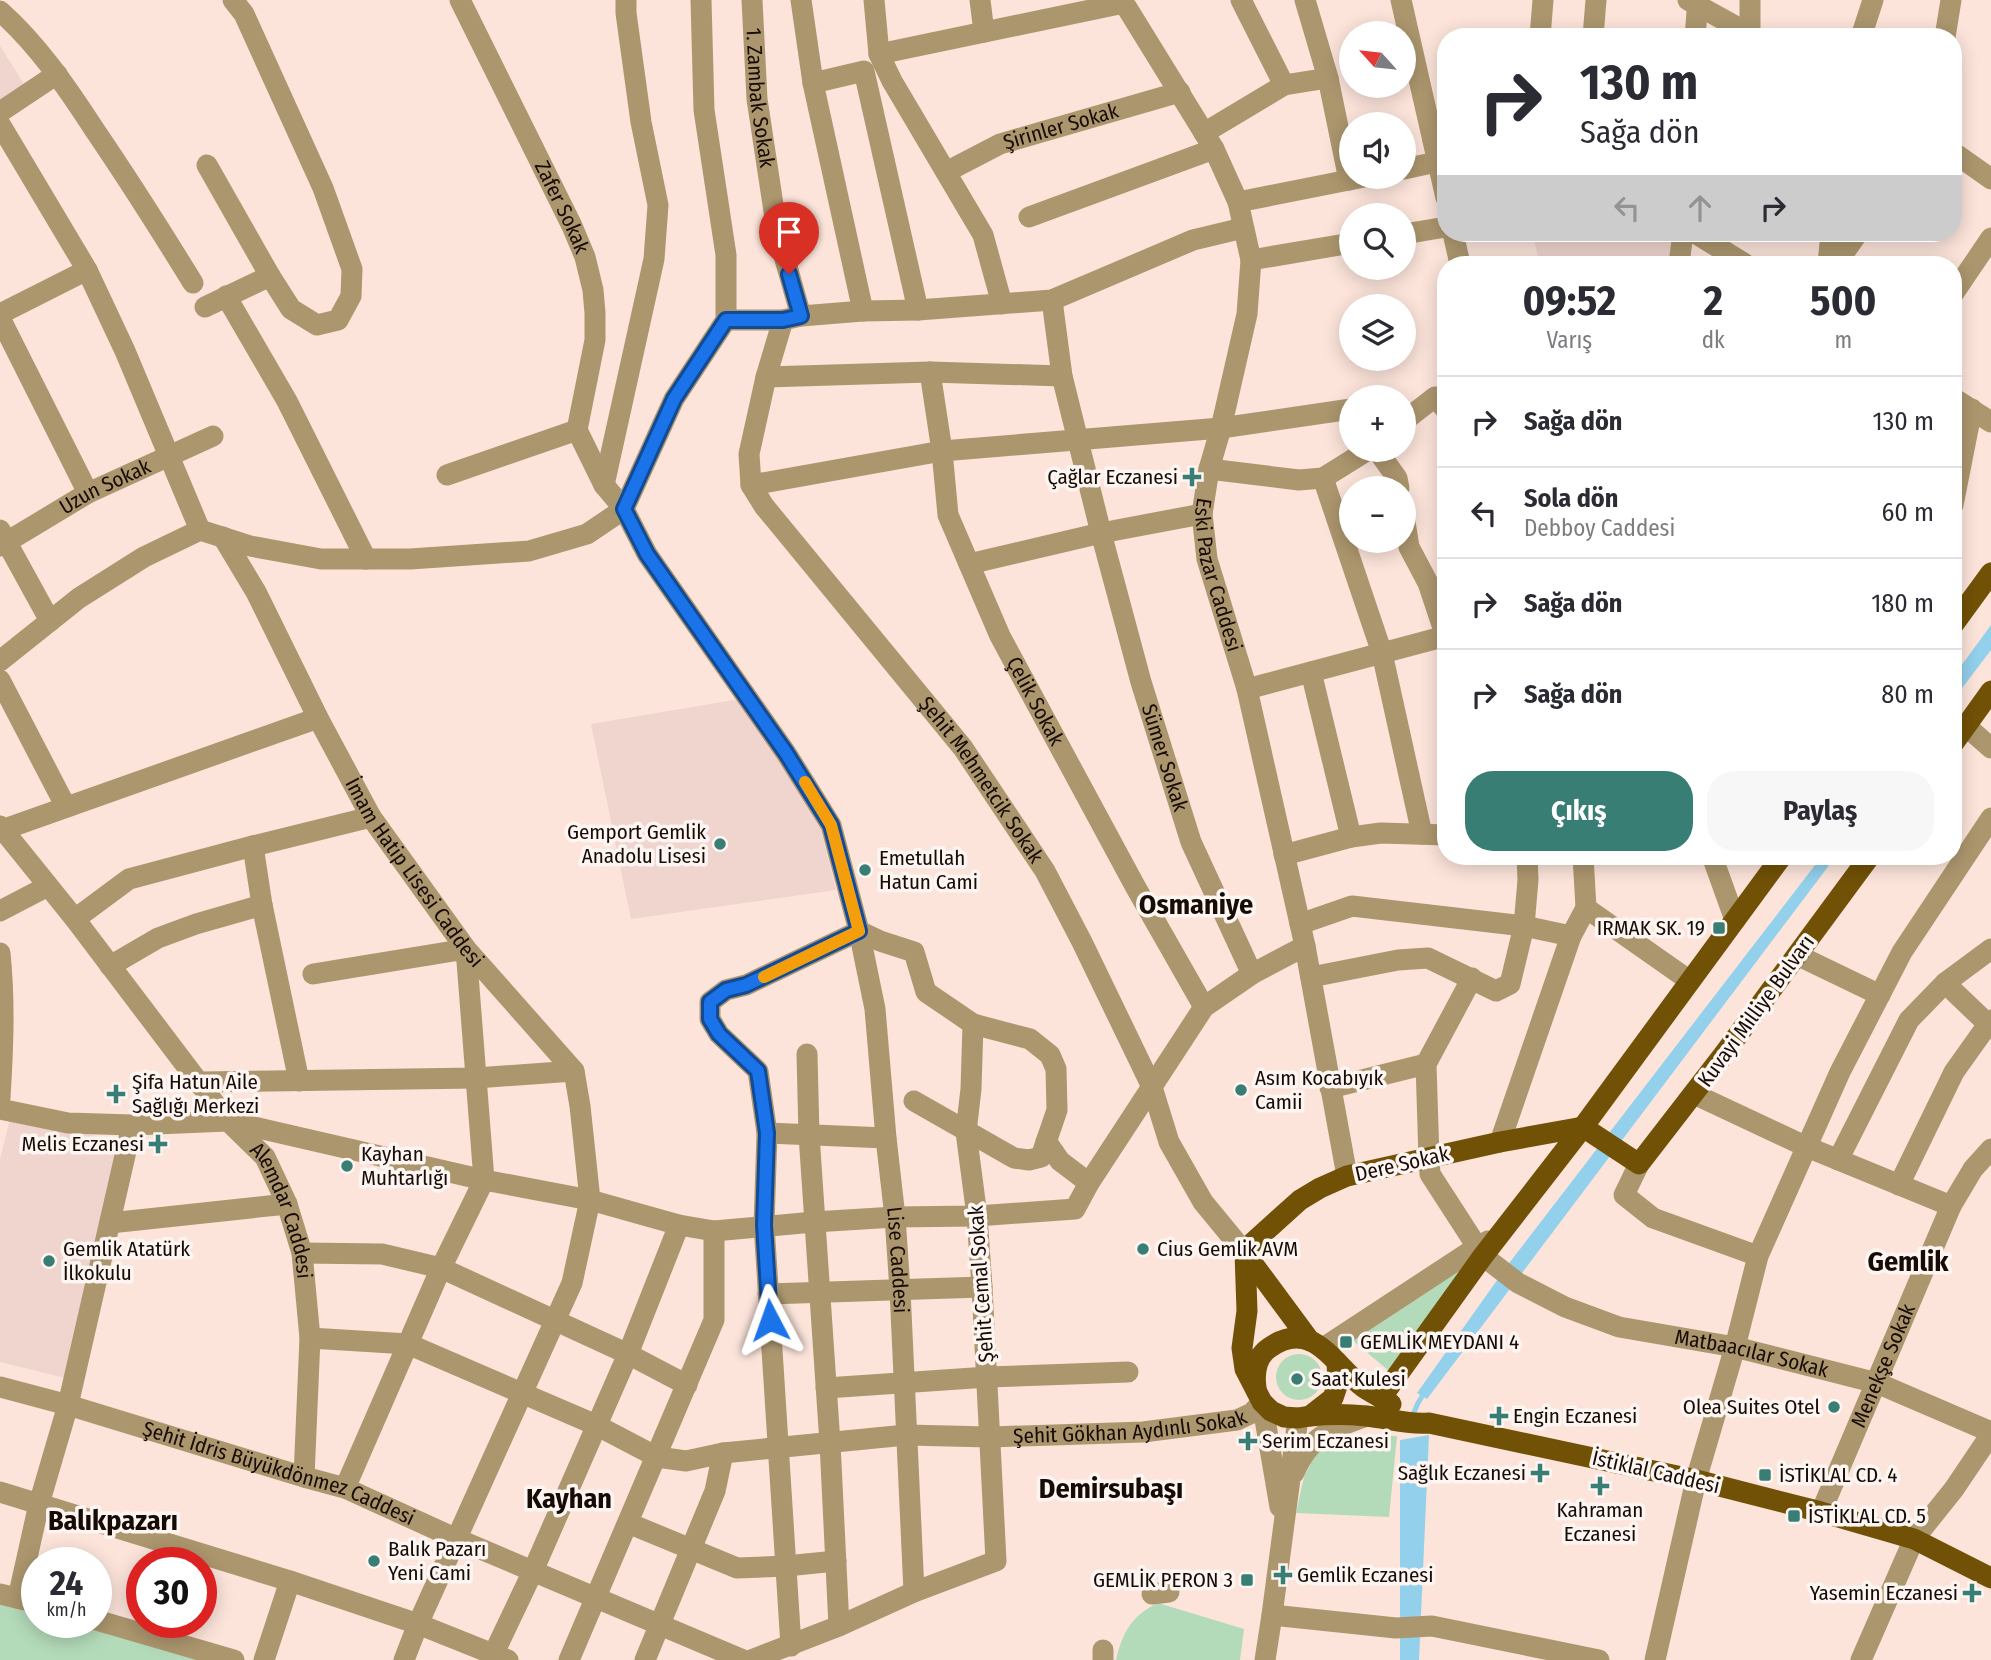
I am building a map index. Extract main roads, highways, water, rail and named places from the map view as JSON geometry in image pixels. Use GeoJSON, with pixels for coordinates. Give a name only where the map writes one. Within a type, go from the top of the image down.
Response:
{"type":"FeatureCollection","features":[{"type":"Feature","properties":{"kind":"main road"},"geometry":{"type":"LineString","coordinates":[[1962,613],[1991,573]]}},
{"type":"Feature","properties":{"kind":"main road"},"geometry":{"type":"LineString","coordinates":[[1962,732],[1991,691]]}},
{"type":"Feature","properties":{"kind":"main road"},"geometry":{"type":"LineString","coordinates":[[1381,1398],[1493,1263],[1499,1236],[1591,1132],[1690,981],[1775,865]]}},
{"type":"Feature","properties":{"kind":"main road","name":"Kuvayi Milliye Bulvarı"},"geometry":{"type":"LineString","coordinates":[[1591,1132],[1631,1159],[1694,1094],[1863,865]]}},
{"type":"Feature","properties":{"kind":"main road","name":"Dere Sokak"},"geometry":{"type":"LineString","coordinates":[[1245,1253],[1250,1245],[1300,1200],[1347,1176],[1500,1142],[1591,1132]]}},
{"type":"Feature","properties":{"kind":"main road"},"geometry":{"type":"LineString","coordinates":[[1245,1253],[1324,1350],[1363,1386],[1411,1419]]}},
{"type":"Feature","properties":{"kind":"main road"},"geometry":{"type":"LineString","coordinates":[[1245,1253],[1247,1311],[1242,1348],[1245,1368],[1262,1402],[1271,1411],[1284,1417],[1304,1417],[1333,1398],[1338,1383],[1324,1350],[1297,1338],[1283,1339],[1265,1350],[1258,1362],[1254,1376],[1256,1390],[1262,1402]]}},
{"type":"Feature","properties":{"kind":"main road","name":"İstiklal Caddesi"},"geometry":{"type":"LineString","coordinates":[[1304,1417],[1337,1413],[1411,1419],[1696,1480],[1914,1539],[1991,1578]]}},
{"type":"Feature","properties":{"kind":"water"},"geometry":{"type":"Polygon","coordinates":[[[1991,625],[1991,650],[1962,688],[1962,665],[1991,625]]]}},
{"type":"Feature","properties":{"kind":"water"},"geometry":{"type":"Polygon","coordinates":[[[1815,865],[1829,865],[1427,1399],[1417,1393],[1510,1262],[1815,865]]]}},
{"type":"Feature","properties":{"kind":"water"},"geometry":{"type":"Polygon","coordinates":[[[1429,1435],[1419,1660],[1400,1660],[1400,1440],[1429,1435]]]}},
{"type":"Feature","properties":{"kind":"waterway"},"geometry":{"type":"LineString","coordinates":[[1411,1419],[1426,1390]]}},
{"type":"Feature","properties":{"kind":"place","name":"Çağlar Eczanesi"},"geometry":{"type":"Point","coordinates":[1192,477]}},
{"type":"Feature","properties":{"kind":"place","name":"Gemport Gemlik Anadolu Lisesi"},"geometry":{"type":"Point","coordinates":[720,844]}},
{"type":"Feature","properties":{"kind":"place","name":"Emetullah Hatun Cami"},"geometry":{"type":"Point","coordinates":[865,870]}},
{"type":"Feature","properties":{"kind":"place","name":"IRMAK SK. 19"},"geometry":{"type":"Point","coordinates":[1719,928]}},
{"type":"Feature","properties":{"kind":"place","name":"Asım Kocabıyık Camii"},"geometry":{"type":"Point","coordinates":[1241,1090]}},
{"type":"Feature","properties":{"kind":"place","name":"Şifa Hatun Aile Sağlığı Merkezi"},"geometry":{"type":"Point","coordinates":[116,1094]}},
{"type":"Feature","properties":{"kind":"place","name":"Melis Eczanesi"},"geometry":{"type":"Point","coordinates":[158,1144]}},
{"type":"Feature","properties":{"kind":"place","name":"Kayhan Muhtarlığı"},"geometry":{"type":"Point","coordinates":[347,1166]}},
{"type":"Feature","properties":{"kind":"place","name":"Cius Gemlik AVM"},"geometry":{"type":"Point","coordinates":[1143,1249]}},
{"type":"Feature","properties":{"kind":"place","name":"Gemlik Atatürk İlkokulu"},"geometry":{"type":"Point","coordinates":[49,1261]}},
{"type":"Feature","properties":{"kind":"place","name":"GEMLİK MEYDANI 4"},"geometry":{"type":"Point","coordinates":[1346,1342]}},
{"type":"Feature","properties":{"kind":"place","name":"Saat Kulesi"},"geometry":{"type":"Point","coordinates":[1297,1379]}},
{"type":"Feature","properties":{"kind":"place","name":"Olea Suites Otel"},"geometry":{"type":"Point","coordinates":[1834,1407]}},
{"type":"Feature","properties":{"kind":"place","name":"Engin Eczanesi"},"geometry":{"type":"Point","coordinates":[1499,1416]}},
{"type":"Feature","properties":{"kind":"place","name":"Serim Eczanesi"},"geometry":{"type":"Point","coordinates":[1248,1441]}},
{"type":"Feature","properties":{"kind":"place","name":"Sağlık Eczanesi"},"geometry":{"type":"Point","coordinates":[1540,1473]}},
{"type":"Feature","properties":{"kind":"place","name":"İSTİKLAL CD. 4"},"geometry":{"type":"Point","coordinates":[1765,1475]}},
{"type":"Feature","properties":{"kind":"place","name":"Kahraman Eczanesi"},"geometry":{"type":"Point","coordinates":[1600,1486]}},
{"type":"Feature","properties":{"kind":"place","name":"İSTİKLAL CD. 5"},"geometry":{"type":"Point","coordinates":[1794,1516]}},
{"type":"Feature","properties":{"kind":"place","name":"Balık Pazarı Yeni Cami"},"geometry":{"type":"Point","coordinates":[374,1561]}},
{"type":"Feature","properties":{"kind":"place","name":"Gemlik Eczanesi"},"geometry":{"type":"Point","coordinates":[1283,1575]}},
{"type":"Feature","properties":{"kind":"place","name":"GEMLİK PERON 3"},"geometry":{"type":"Point","coordinates":[1247,1580]}},
{"type":"Feature","properties":{"kind":"place","name":"Yasemin Eczanesi"},"geometry":{"type":"Point","coordinates":[1972,1593]}},
{"type":"Feature","properties":{"kind":"district","name":"Osmaniye"},"geometry":{"type":"Point","coordinates":[1196,904]}},
{"type":"Feature","properties":{"kind":"district","name":"Gemlik"},"geometry":{"type":"Point","coordinates":[1908,1261]}},
{"type":"Feature","properties":{"kind":"district","name":"Demirsubaşı"},"geometry":{"type":"Point","coordinates":[1111,1488]}},
{"type":"Feature","properties":{"kind":"district","name":"Kayhan"},"geometry":{"type":"Point","coordinates":[569,1498]}},
{"type":"Feature","properties":{"kind":"district","name":"Balıkpazarı"},"geometry":{"type":"Point","coordinates":[113,1520]}}]}
